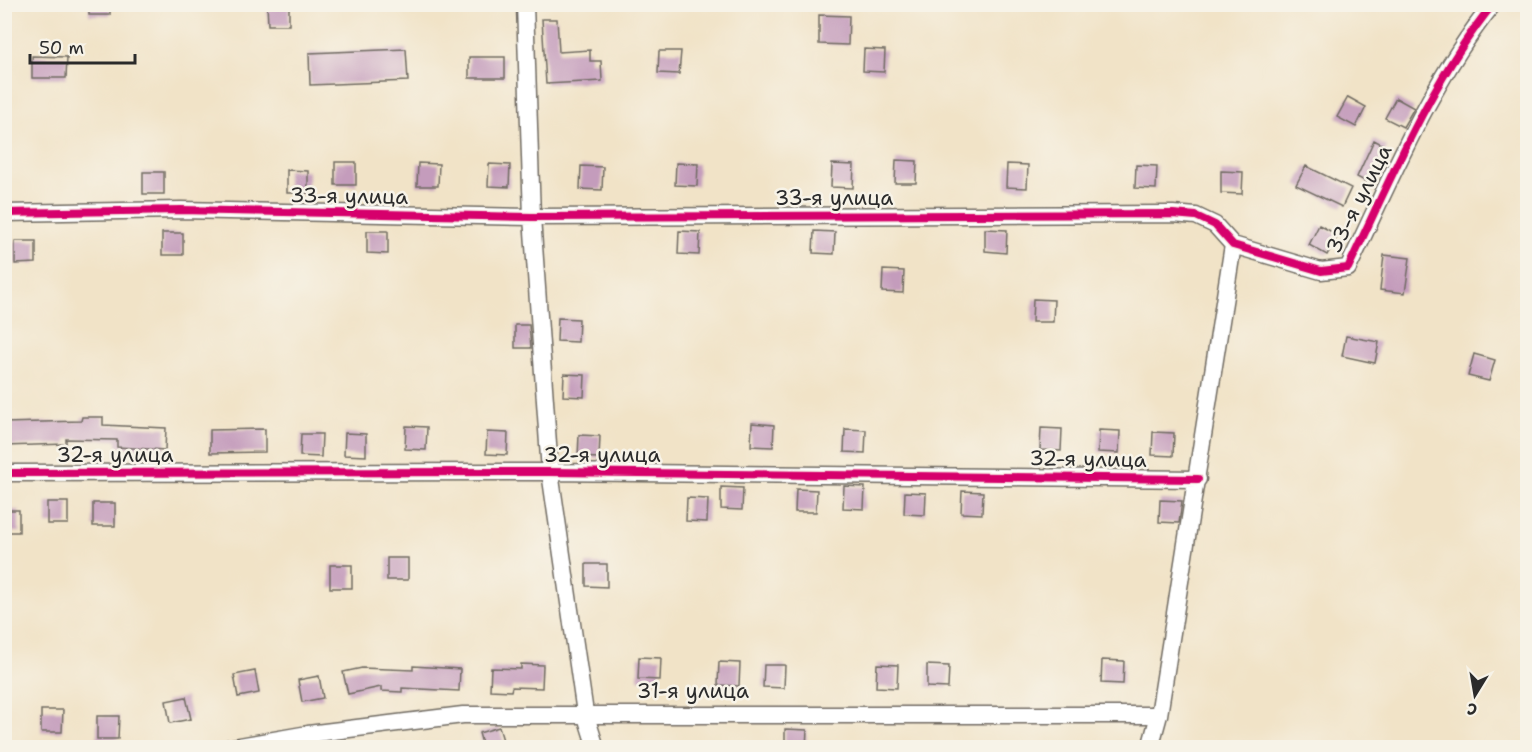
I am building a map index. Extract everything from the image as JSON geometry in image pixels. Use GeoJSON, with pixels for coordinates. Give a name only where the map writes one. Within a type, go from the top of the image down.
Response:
{"type":"FeatureCollection","features":[{"type":"Feature","properties":{"kind":"street"},"geometry":{"type":"LineString","coordinates":[[525,4],[532,217],[550,472],[585,713],[596,747]]}},
{"type":"Feature","properties":{"kind":"street","name":"33-я улица"},"geometry":{"type":"LineString","coordinates":[[4,213],[181,210],[532,217],[1173,214],[1196,216],[1215,225],[1233,246],[1321,271],[1348,268],[1417,125],[1475,27],[1493,4]]}},
{"type":"Feature","properties":{"kind":"street"},"geometry":{"type":"LineString","coordinates":[[1150,747],[1159,716],[1233,246]]}},
{"type":"Feature","properties":{"kind":"street","name":"32-я улица"},"geometry":{"type":"LineString","coordinates":[[4,473],[550,472],[1198,478]]}},
{"type":"Feature","properties":{"kind":"street","name":"31-я улица"},"geometry":{"type":"LineString","coordinates":[[228,747],[308,741],[463,715],[585,713],[1159,716]]}},
{"type":"Feature","properties":{"kind":"building"},"geometry":{"type":"Polygon","coordinates":[[[89,4],[110,4],[110,15],[89,15],[89,4]]]}},
{"type":"Feature","properties":{"kind":"building"},"geometry":{"type":"Polygon","coordinates":[[[267,4],[289,4],[289,25],[268,25],[267,4]]]}},
{"type":"Feature","properties":{"kind":"building"},"geometry":{"type":"Polygon","coordinates":[[[819,15],[849,16],[848,45],[819,44],[819,15]]]}},
{"type":"Feature","properties":{"kind":"building"},"geometry":{"type":"Polygon","coordinates":[[[542,19],[557,19],[559,52],[590,50],[590,61],[601,61],[602,81],[546,84],[542,19]]]}},
{"type":"Feature","properties":{"kind":"building"},"geometry":{"type":"Polygon","coordinates":[[[406,49],[408,81],[310,85],[309,53],[406,49]]]}},
{"type":"Feature","properties":{"kind":"building"},"geometry":{"type":"Polygon","coordinates":[[[864,49],[885,50],[884,72],[863,71],[864,49]]]}},
{"type":"Feature","properties":{"kind":"building"},"geometry":{"type":"Polygon","coordinates":[[[659,51],[681,51],[679,74],[658,73],[659,51]]]}},
{"type":"Feature","properties":{"kind":"building"},"geometry":{"type":"Polygon","coordinates":[[[32,56],[67,57],[66,78],[32,78],[32,56]]]}},
{"type":"Feature","properties":{"kind":"building"},"geometry":{"type":"Polygon","coordinates":[[[469,57],[505,57],[505,78],[469,78],[469,57]]]}},
{"type":"Feature","properties":{"kind":"building"},"geometry":{"type":"Polygon","coordinates":[[[1348,97],[1366,107],[1356,127],[1337,117],[1348,97]]]}},
{"type":"Feature","properties":{"kind":"building"},"geometry":{"type":"Polygon","coordinates":[[[1396,98],[1414,108],[1403,127],[1385,118],[1396,98]]]}},
{"type":"Feature","properties":{"kind":"building"},"geometry":{"type":"Polygon","coordinates":[[[1374,140],[1387,147],[1370,184],[1357,177],[1374,140]]]}},
{"type":"Feature","properties":{"kind":"building"},"geometry":{"type":"Polygon","coordinates":[[[896,160],[917,161],[916,183],[895,183],[896,160]]]}},
{"type":"Feature","properties":{"kind":"building"},"geometry":{"type":"Polygon","coordinates":[[[335,162],[356,162],[356,185],[335,185],[335,162]]]}},
{"type":"Feature","properties":{"kind":"building"},"geometry":{"type":"Polygon","coordinates":[[[418,163],[439,164],[438,186],[417,186],[418,163]]]}},
{"type":"Feature","properties":{"kind":"building"},"geometry":{"type":"Polygon","coordinates":[[[676,163],[698,164],[697,186],[675,185],[676,163]]]}},
{"type":"Feature","properties":{"kind":"building"},"geometry":{"type":"Polygon","coordinates":[[[489,164],[510,165],[509,187],[488,186],[489,164]]]}},
{"type":"Feature","properties":{"kind":"building"},"geometry":{"type":"Polygon","coordinates":[[[832,164],[854,165],[853,188],[831,187],[832,164]]]}},
{"type":"Feature","properties":{"kind":"building"},"geometry":{"type":"Polygon","coordinates":[[[1007,164],[1028,165],[1027,188],[1006,187],[1007,164]]]}},
{"type":"Feature","properties":{"kind":"building"},"geometry":{"type":"Polygon","coordinates":[[[1136,165],[1157,166],[1156,189],[1135,188],[1136,165]]]}},
{"type":"Feature","properties":{"kind":"building"},"geometry":{"type":"Polygon","coordinates":[[[581,166],[603,167],[602,190],[580,189],[581,166]]]}},
{"type":"Feature","properties":{"kind":"building"},"geometry":{"type":"Polygon","coordinates":[[[1306,166],[1351,188],[1342,207],[1296,185],[1306,166]]]}},
{"type":"Feature","properties":{"kind":"building"},"geometry":{"type":"Polygon","coordinates":[[[287,170],[308,171],[308,193],[287,193],[287,170]]]}},
{"type":"Feature","properties":{"kind":"building"},"geometry":{"type":"Polygon","coordinates":[[[1221,171],[1243,172],[1242,194],[1221,193],[1221,171]]]}},
{"type":"Feature","properties":{"kind":"building"},"geometry":{"type":"Polygon","coordinates":[[[143,172],[164,172],[164,194],[143,194],[143,172]]]}},
{"type":"Feature","properties":{"kind":"building"},"geometry":{"type":"Polygon","coordinates":[[[1319,225],[1338,235],[1327,255],[1309,245],[1319,225]]]}},
{"type":"Feature","properties":{"kind":"building"},"geometry":{"type":"Polygon","coordinates":[[[985,229],[1007,230],[1006,253],[985,251],[985,229]]]}},
{"type":"Feature","properties":{"kind":"building"},"geometry":{"type":"Polygon","coordinates":[[[367,231],[388,231],[388,254],[367,253],[367,231]]]}},
{"type":"Feature","properties":{"kind":"building"},"geometry":{"type":"Polygon","coordinates":[[[679,231],[700,232],[699,255],[678,254],[679,231]]]}},
{"type":"Feature","properties":{"kind":"building"},"geometry":{"type":"Polygon","coordinates":[[[814,231],[835,232],[834,254],[813,253],[814,231]]]}},
{"type":"Feature","properties":{"kind":"building"},"geometry":{"type":"Polygon","coordinates":[[[162,233],[183,233],[183,255],[162,255],[162,233]]]}},
{"type":"Feature","properties":{"kind":"building"},"geometry":{"type":"Polygon","coordinates":[[[15,241],[36,241],[36,263],[15,264],[15,241]]]}},
{"type":"Feature","properties":{"kind":"building"},"geometry":{"type":"Polygon","coordinates":[[[1384,255],[1410,258],[1405,293],[1380,290],[1384,255]]]}},
{"type":"Feature","properties":{"kind":"building"},"geometry":{"type":"Polygon","coordinates":[[[883,270],[904,271],[903,293],[882,292],[883,270]]]}},
{"type":"Feature","properties":{"kind":"building"},"geometry":{"type":"Polygon","coordinates":[[[1033,299],[1054,300],[1053,322],[1032,322],[1033,299]]]}},
{"type":"Feature","properties":{"kind":"building"},"geometry":{"type":"Polygon","coordinates":[[[558,318],[579,319],[578,342],[557,341],[558,318]]]}},
{"type":"Feature","properties":{"kind":"building"},"geometry":{"type":"Polygon","coordinates":[[[515,325],[529,325],[531,348],[515,348],[515,325]]]}},
{"type":"Feature","properties":{"kind":"building"},"geometry":{"type":"Polygon","coordinates":[[[1346,336],[1379,342],[1375,363],[1342,356],[1346,336]]]}},
{"type":"Feature","properties":{"kind":"building"},"geometry":{"type":"Polygon","coordinates":[[[1474,354],[1495,360],[1489,381],[1468,376],[1474,354]]]}},
{"type":"Feature","properties":{"kind":"building"},"geometry":{"type":"Polygon","coordinates":[[[564,374],[585,375],[584,397],[563,396],[564,374]]]}},
{"type":"Feature","properties":{"kind":"building"},"geometry":{"type":"Polygon","coordinates":[[[82,417],[103,417],[103,425],[166,428],[165,450],[117,447],[117,440],[66,439],[66,444],[4,446],[4,423],[81,421],[82,417]]]}},
{"type":"Feature","properties":{"kind":"building"},"geometry":{"type":"Polygon","coordinates":[[[752,423],[774,425],[773,447],[751,446],[752,423]]]}},
{"type":"Feature","properties":{"kind":"building"},"geometry":{"type":"Polygon","coordinates":[[[406,426],[427,427],[426,450],[405,449],[406,426]]]}},
{"type":"Feature","properties":{"kind":"building"},"geometry":{"type":"Polygon","coordinates":[[[1041,428],[1062,429],[1061,451],[1040,450],[1041,428]]]}},
{"type":"Feature","properties":{"kind":"building"},"geometry":{"type":"Polygon","coordinates":[[[265,429],[265,452],[210,453],[210,430],[265,429]]]}},
{"type":"Feature","properties":{"kind":"building"},"geometry":{"type":"Polygon","coordinates":[[[845,429],[866,430],[865,453],[844,452],[845,429]]]}},
{"type":"Feature","properties":{"kind":"building"},"geometry":{"type":"Polygon","coordinates":[[[1099,430],[1120,431],[1119,453],[1098,452],[1099,430]]]}},
{"type":"Feature","properties":{"kind":"building"},"geometry":{"type":"Polygon","coordinates":[[[487,432],[508,433],[507,455],[486,454],[487,432]]]}},
{"type":"Feature","properties":{"kind":"building"},"geometry":{"type":"Polygon","coordinates":[[[1153,432],[1174,433],[1173,456],[1152,455],[1153,432]]]}},
{"type":"Feature","properties":{"kind":"building"},"geometry":{"type":"Polygon","coordinates":[[[345,433],[366,434],[366,456],[344,455],[345,433]]]}},
{"type":"Feature","properties":{"kind":"building"},"geometry":{"type":"Polygon","coordinates":[[[301,434],[322,434],[321,457],[300,456],[301,434]]]}},
{"type":"Feature","properties":{"kind":"building"},"geometry":{"type":"Polygon","coordinates":[[[579,435],[600,436],[599,458],[578,457],[579,435]]]}},
{"type":"Feature","properties":{"kind":"building"},"geometry":{"type":"Polygon","coordinates":[[[844,486],[865,487],[864,509],[843,508],[844,486]]]}},
{"type":"Feature","properties":{"kind":"building"},"geometry":{"type":"Polygon","coordinates":[[[721,487],[743,488],[742,510],[721,509],[721,487]]]}},
{"type":"Feature","properties":{"kind":"building"},"geometry":{"type":"Polygon","coordinates":[[[796,489],[817,490],[816,512],[795,512],[796,489]]]}},
{"type":"Feature","properties":{"kind":"building"},"geometry":{"type":"Polygon","coordinates":[[[962,491],[983,492],[982,514],[961,513],[962,491]]]}},
{"type":"Feature","properties":{"kind":"building"},"geometry":{"type":"Polygon","coordinates":[[[905,492],[926,493],[925,515],[904,514],[905,492]]]}},
{"type":"Feature","properties":{"kind":"building"},"geometry":{"type":"Polygon","coordinates":[[[687,498],[708,499],[707,522],[686,521],[687,498]]]}},
{"type":"Feature","properties":{"kind":"building"},"geometry":{"type":"Polygon","coordinates":[[[1160,500],[1182,501],[1179,523],[1159,522],[1160,500]]]}},
{"type":"Feature","properties":{"kind":"building"},"geometry":{"type":"Polygon","coordinates":[[[47,502],[68,502],[68,524],[47,524],[47,502]]]}},
{"type":"Feature","properties":{"kind":"building"},"geometry":{"type":"Polygon","coordinates":[[[93,503],[115,503],[115,526],[93,526],[93,503]]]}},
{"type":"Feature","properties":{"kind":"building"},"geometry":{"type":"Polygon","coordinates":[[[4,510],[19,510],[19,532],[4,532],[4,510]]]}},
{"type":"Feature","properties":{"kind":"building"},"geometry":{"type":"Polygon","coordinates":[[[387,558],[408,558],[408,580],[387,580],[387,558]]]}},
{"type":"Feature","properties":{"kind":"building"},"geometry":{"type":"Polygon","coordinates":[[[586,564],[607,564],[607,587],[586,586],[586,564]]]}},
{"type":"Feature","properties":{"kind":"building"},"geometry":{"type":"Polygon","coordinates":[[[330,565],[352,565],[352,588],[330,588],[330,565]]]}},
{"type":"Feature","properties":{"kind":"building"},"geometry":{"type":"Polygon","coordinates":[[[639,657],[661,658],[660,680],[638,679],[639,657]]]}},
{"type":"Feature","properties":{"kind":"building"},"geometry":{"type":"Polygon","coordinates":[[[1102,660],[1124,661],[1123,684],[1101,683],[1102,660]]]}},
{"type":"Feature","properties":{"kind":"building"},"geometry":{"type":"Polygon","coordinates":[[[719,662],[740,663],[739,686],[718,685],[719,662]]]}},
{"type":"Feature","properties":{"kind":"building"},"geometry":{"type":"Polygon","coordinates":[[[521,664],[543,665],[542,688],[512,687],[511,691],[490,690],[491,668],[521,669],[521,664]]]}},
{"type":"Feature","properties":{"kind":"building"},"geometry":{"type":"Polygon","coordinates":[[[877,664],[898,665],[897,688],[876,687],[877,664]]]}},
{"type":"Feature","properties":{"kind":"building"},"geometry":{"type":"Polygon","coordinates":[[[764,665],[785,665],[784,688],[763,687],[764,665]]]}},
{"type":"Feature","properties":{"kind":"building"},"geometry":{"type":"Polygon","coordinates":[[[927,665],[949,666],[948,688],[927,687],[927,665]]]}},
{"type":"Feature","properties":{"kind":"building"},"geometry":{"type":"Polygon","coordinates":[[[413,666],[460,669],[459,691],[402,688],[402,692],[381,691],[381,687],[348,694],[343,672],[362,668],[413,670],[413,666]]]}},
{"type":"Feature","properties":{"kind":"building"},"geometry":{"type":"Polygon","coordinates":[[[255,671],[259,693],[238,697],[234,675],[255,671]]]}},
{"type":"Feature","properties":{"kind":"building"},"geometry":{"type":"Polygon","coordinates":[[[319,676],[323,698],[302,702],[298,680],[319,676]]]}},
{"type":"Feature","properties":{"kind":"building"},"geometry":{"type":"Polygon","coordinates":[[[186,697],[191,719],[170,723],[166,701],[186,697]]]}},
{"type":"Feature","properties":{"kind":"building"},"geometry":{"type":"Polygon","coordinates":[[[41,710],[63,710],[62,732],[41,732],[41,710]]]}},
{"type":"Feature","properties":{"kind":"building"},"geometry":{"type":"Polygon","coordinates":[[[97,716],[119,716],[118,739],[97,739],[97,716]]]}},
{"type":"Feature","properties":{"kind":"building"},"geometry":{"type":"Polygon","coordinates":[[[499,727],[505,747],[483,747],[479,733],[499,727]]]}},
{"type":"Feature","properties":{"kind":"building"},"geometry":{"type":"Polygon","coordinates":[[[785,729],[807,730],[806,747],[785,747],[785,729]]]}},
{"type":"Feature","properties":{"kind":"cycle path"},"geometry":{"type":"LineString","coordinates":[[4,213],[181,210],[532,217],[1173,214],[1196,216],[1215,225],[1233,245],[1321,271],[1348,268],[1431,98],[1470,34],[1493,4]]}},
{"type":"Feature","properties":{"kind":"cycle path"},"geometry":{"type":"LineString","coordinates":[[4,473],[550,472],[1198,479]]}}]}
